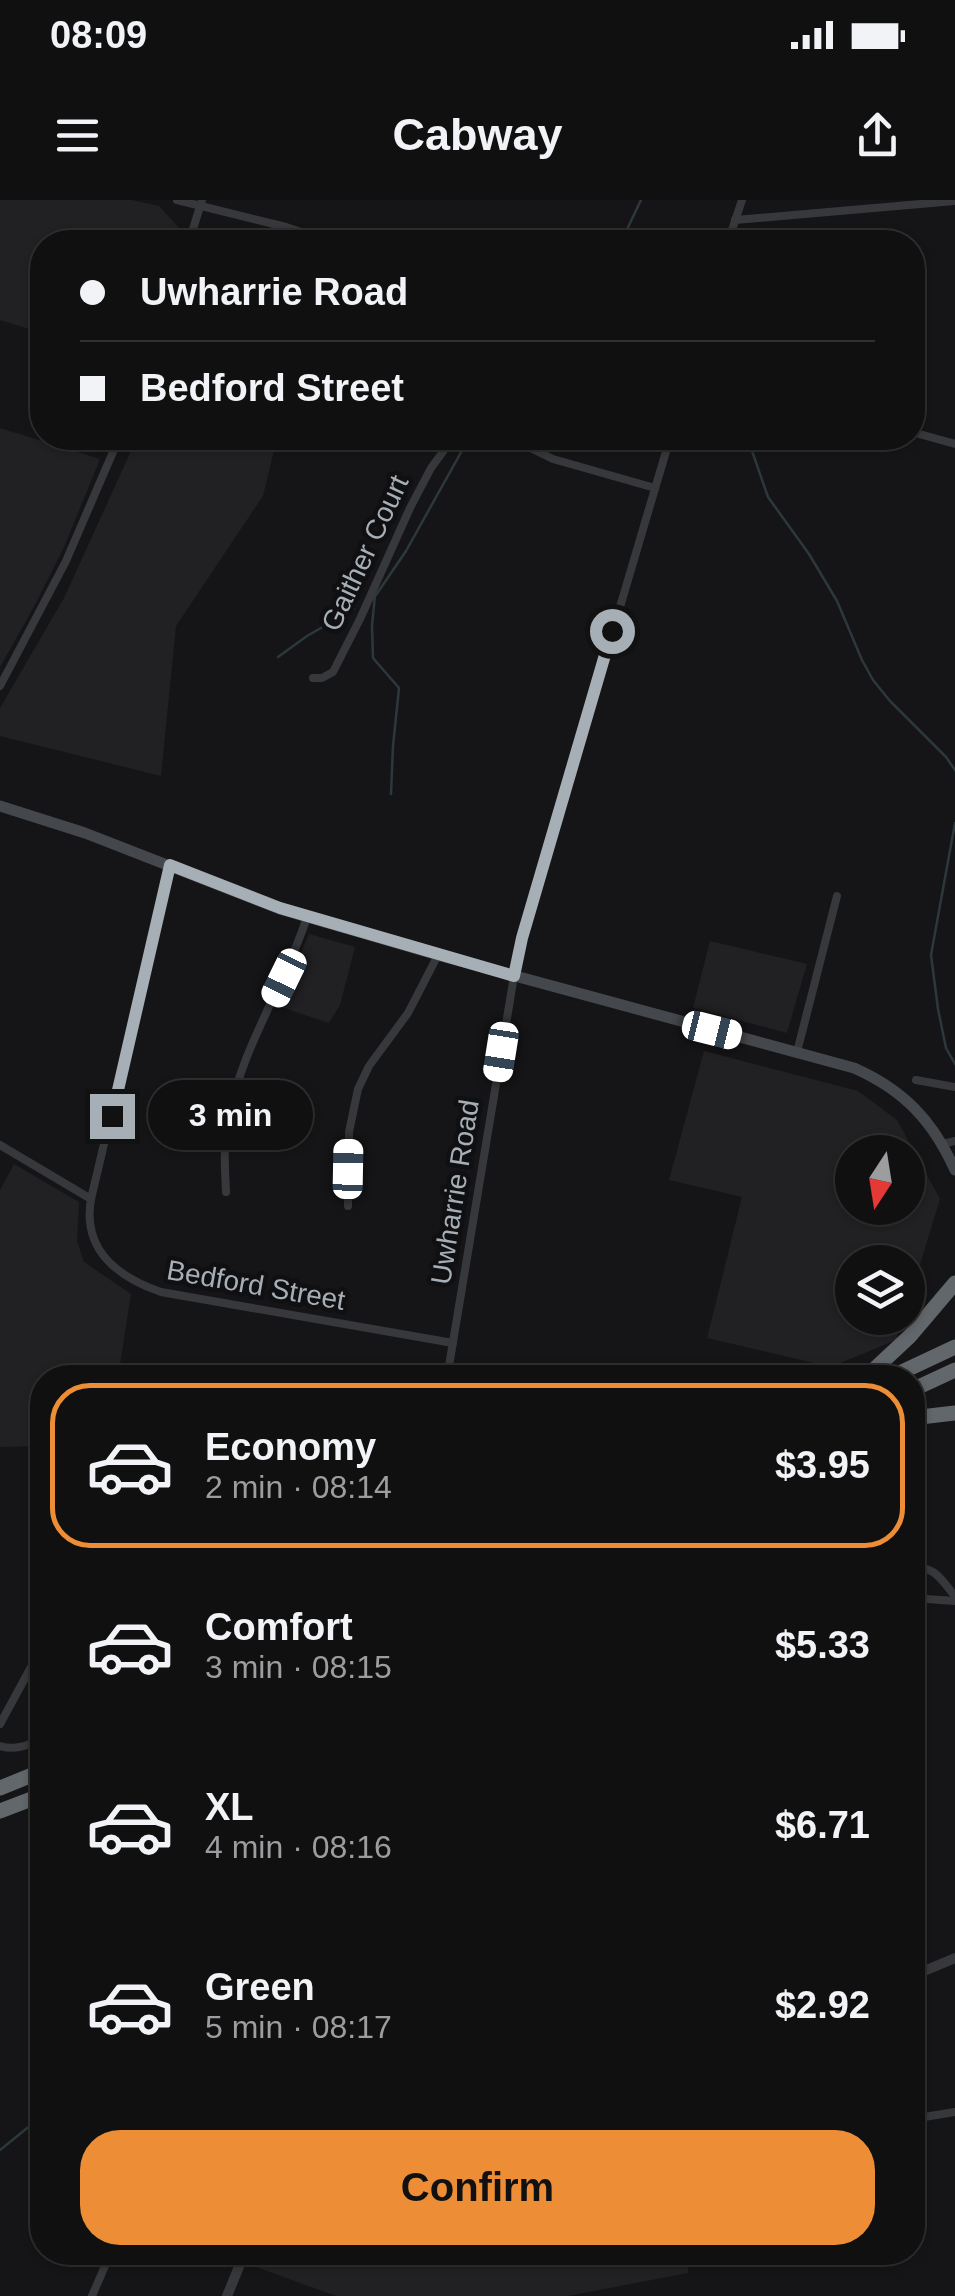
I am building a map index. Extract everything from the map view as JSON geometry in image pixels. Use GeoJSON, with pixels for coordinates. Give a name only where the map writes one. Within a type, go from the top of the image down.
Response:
{"type":"FeatureCollection","features":[{"type":"Feature","properties":{"kind":"highway"},"geometry":{"type":"LineString","coordinates":[[879,1365],[955,1284]]}},
{"type":"Feature","properties":{"kind":"highway"},"geometry":{"type":"LineString","coordinates":[[917,1365],[955,1347]]}},
{"type":"Feature","properties":{"kind":"highway"},"geometry":{"type":"LineString","coordinates":[[925,1384],[955,1370]]}},
{"type":"Feature","properties":{"kind":"highway"},"geometry":{"type":"LineString","coordinates":[[925,1416],[955,1413]]}},
{"type":"Feature","properties":{"kind":"highway"},"geometry":{"type":"LineString","coordinates":[[0,1788],[30,1776]]}},
{"type":"Feature","properties":{"kind":"highway"},"geometry":{"type":"LineString","coordinates":[[0,1810],[30,1799]]}},
{"type":"Feature","properties":{"kind":"main road"},"geometry":{"type":"LineString","coordinates":[[0,806],[80,831],[280,908],[854,1068],[894,1091],[949,1142],[955,1170]]}},
{"type":"Feature","properties":{"kind":"street"},"geometry":{"type":"LineString","coordinates":[[177,200],[201,203],[295,230]]}},
{"type":"Feature","properties":{"kind":"street"},"geometry":{"type":"LineString","coordinates":[[732,230],[742,200]]}},
{"type":"Feature","properties":{"kind":"street"},"geometry":{"type":"LineString","coordinates":[[735,220],[902,202],[955,201]]}},
{"type":"Feature","properties":{"kind":"street"},"geometry":{"type":"LineString","coordinates":[[193,230],[201,203]]}},
{"type":"Feature","properties":{"kind":"street"},"geometry":{"type":"LineString","coordinates":[[925,436],[955,444]]}},
{"type":"Feature","properties":{"kind":"street"},"geometry":{"type":"LineString","coordinates":[[0,686],[66,561],[114,450]]}},
{"type":"Feature","properties":{"kind":"street","name":"Gaither Court"},"geometry":{"type":"LineString","coordinates":[[313,678],[333,672],[410,508],[444,450]]}},
{"type":"Feature","properties":{"kind":"street"},"geometry":{"type":"LineString","coordinates":[[535,450],[553,459],[655,488]]}},
{"type":"Feature","properties":{"kind":"street","name":"Uwharrie Road"},"geometry":{"type":"LineString","coordinates":[[449,1365],[522,938],[666,450]]}},
{"type":"Feature","properties":{"kind":"street","name":"Bedford Street"},"geometry":{"type":"LineString","coordinates":[[170,865],[91,1200],[88,1220],[93,1242],[119,1270],[150,1289],[453,1342]]}},
{"type":"Feature","properties":{"kind":"street"},"geometry":{"type":"LineString","coordinates":[[797,1052],[836,896]]}},
{"type":"Feature","properties":{"kind":"street"},"geometry":{"type":"LineString","coordinates":[[226,1192],[224,1158],[234,1095],[307,916]]}},
{"type":"Feature","properties":{"kind":"street"},"geometry":{"type":"LineString","coordinates":[[348,1206],[349,1132],[358,1089],[369,1066],[408,1013],[438,954]]}},
{"type":"Feature","properties":{"kind":"street"},"geometry":{"type":"LineString","coordinates":[[916,1080],[955,1087]]}},
{"type":"Feature","properties":{"kind":"street"},"geometry":{"type":"LineString","coordinates":[[0,1145],[91,1200]]}},
{"type":"Feature","properties":{"kind":"street"},"geometry":{"type":"LineString","coordinates":[[925,1567],[932,1570],[955,1598]]}},
{"type":"Feature","properties":{"kind":"street"},"geometry":{"type":"LineString","coordinates":[[925,1598],[955,1598]]}},
{"type":"Feature","properties":{"kind":"street"},"geometry":{"type":"LineString","coordinates":[[0,1724],[30,1669]]}},
{"type":"Feature","properties":{"kind":"street"},"geometry":{"type":"LineString","coordinates":[[0,1746],[10,1750],[30,1744]]}},
{"type":"Feature","properties":{"kind":"street"},"geometry":{"type":"LineString","coordinates":[[925,1971],[955,1958]]}},
{"type":"Feature","properties":{"kind":"street"},"geometry":{"type":"LineString","coordinates":[[925,2118],[955,2112]]}},
{"type":"Feature","properties":{"kind":"street"},"geometry":{"type":"LineString","coordinates":[[92,2296],[105,2265]]}},
{"type":"Feature","properties":{"kind":"street"},"geometry":{"type":"LineString","coordinates":[[227,2296],[240,2265]]}},
{"type":"Feature","properties":{"kind":"shaded area"},"geometry":{"type":"Polygon","coordinates":[[[0,200],[132,200],[159,206],[180,229],[30,230],[30,329],[0,320],[0,200]]]}},
{"type":"Feature","properties":{"kind":"shaded area"},"geometry":{"type":"Polygon","coordinates":[[[0,428],[30,437],[30,450],[71,450],[100,459],[65,545],[0,667],[0,428]]]}},
{"type":"Feature","properties":{"kind":"shaded area"},"geometry":{"type":"Polygon","coordinates":[[[132,450],[274,450],[263,496],[176,626],[161,776],[0,736],[0,708],[64,598],[132,450]]]}},
{"type":"Feature","properties":{"kind":"shaded area"},"geometry":{"type":"Polygon","coordinates":[[[309,934],[355,947],[340,1005],[329,1023],[278,1006],[309,934]]]}},
{"type":"Feature","properties":{"kind":"shaded area"},"geometry":{"type":"Polygon","coordinates":[[[710,941],[807,964],[787,1033],[693,1008],[710,941]]]}},
{"type":"Feature","properties":{"kind":"shaded area"},"geometry":{"type":"Polygon","coordinates":[[[704,1051],[858,1091],[897,1120],[905,1135],[835,1135],[835,1225],[925,1225],[925,1171],[940,1199],[925,1248],[925,1245],[835,1245],[835,1335],[898,1335],[896,1340],[836,1365],[822,1365],[707,1338],[742,1197],[669,1180],[704,1051]]]}},
{"type":"Feature","properties":{"kind":"shaded area"},"geometry":{"type":"Polygon","coordinates":[[[14,1164],[79,1202],[77,1241],[84,1262],[131,1294],[120,1365],[30,1365],[30,1446],[0,1447],[0,1190],[14,1164]]]}},
{"type":"Feature","properties":{"kind":"shaded area"},"geometry":{"type":"Polygon","coordinates":[[[688,2265],[688,2273],[568,2296],[336,2296],[256,2267],[688,2265]]]}},
{"type":"Feature","properties":{"kind":"waterway"},"geometry":{"type":"LineString","coordinates":[[627,230],[641,200]]}},
{"type":"Feature","properties":{"kind":"waterway"},"geometry":{"type":"LineString","coordinates":[[376,595],[406,551],[462,450]]}},
{"type":"Feature","properties":{"kind":"waterway"},"geometry":{"type":"LineString","coordinates":[[752,450],[768,497],[837,601],[873,680],[955,770]]}},
{"type":"Feature","properties":{"kind":"waterway"},"geometry":{"type":"LineString","coordinates":[[375,595],[373,658],[399,688],[391,794]]}},
{"type":"Feature","properties":{"kind":"waterway"},"geometry":{"type":"LineString","coordinates":[[278,657],[354,609]]}},
{"type":"Feature","properties":{"kind":"waterway"},"geometry":{"type":"LineString","coordinates":[[955,823],[931,955],[946,1048],[955,1064]]}},
{"type":"Feature","properties":{"kind":"waterway"},"geometry":{"type":"LineString","coordinates":[[0,2150],[30,2126]]}},
{"type":"Feature","properties":{"kind":"route"},"geometry":{"type":"LineString","coordinates":[[112,1116],[170,865],[280,908],[514,976],[612,631]]}}]}
